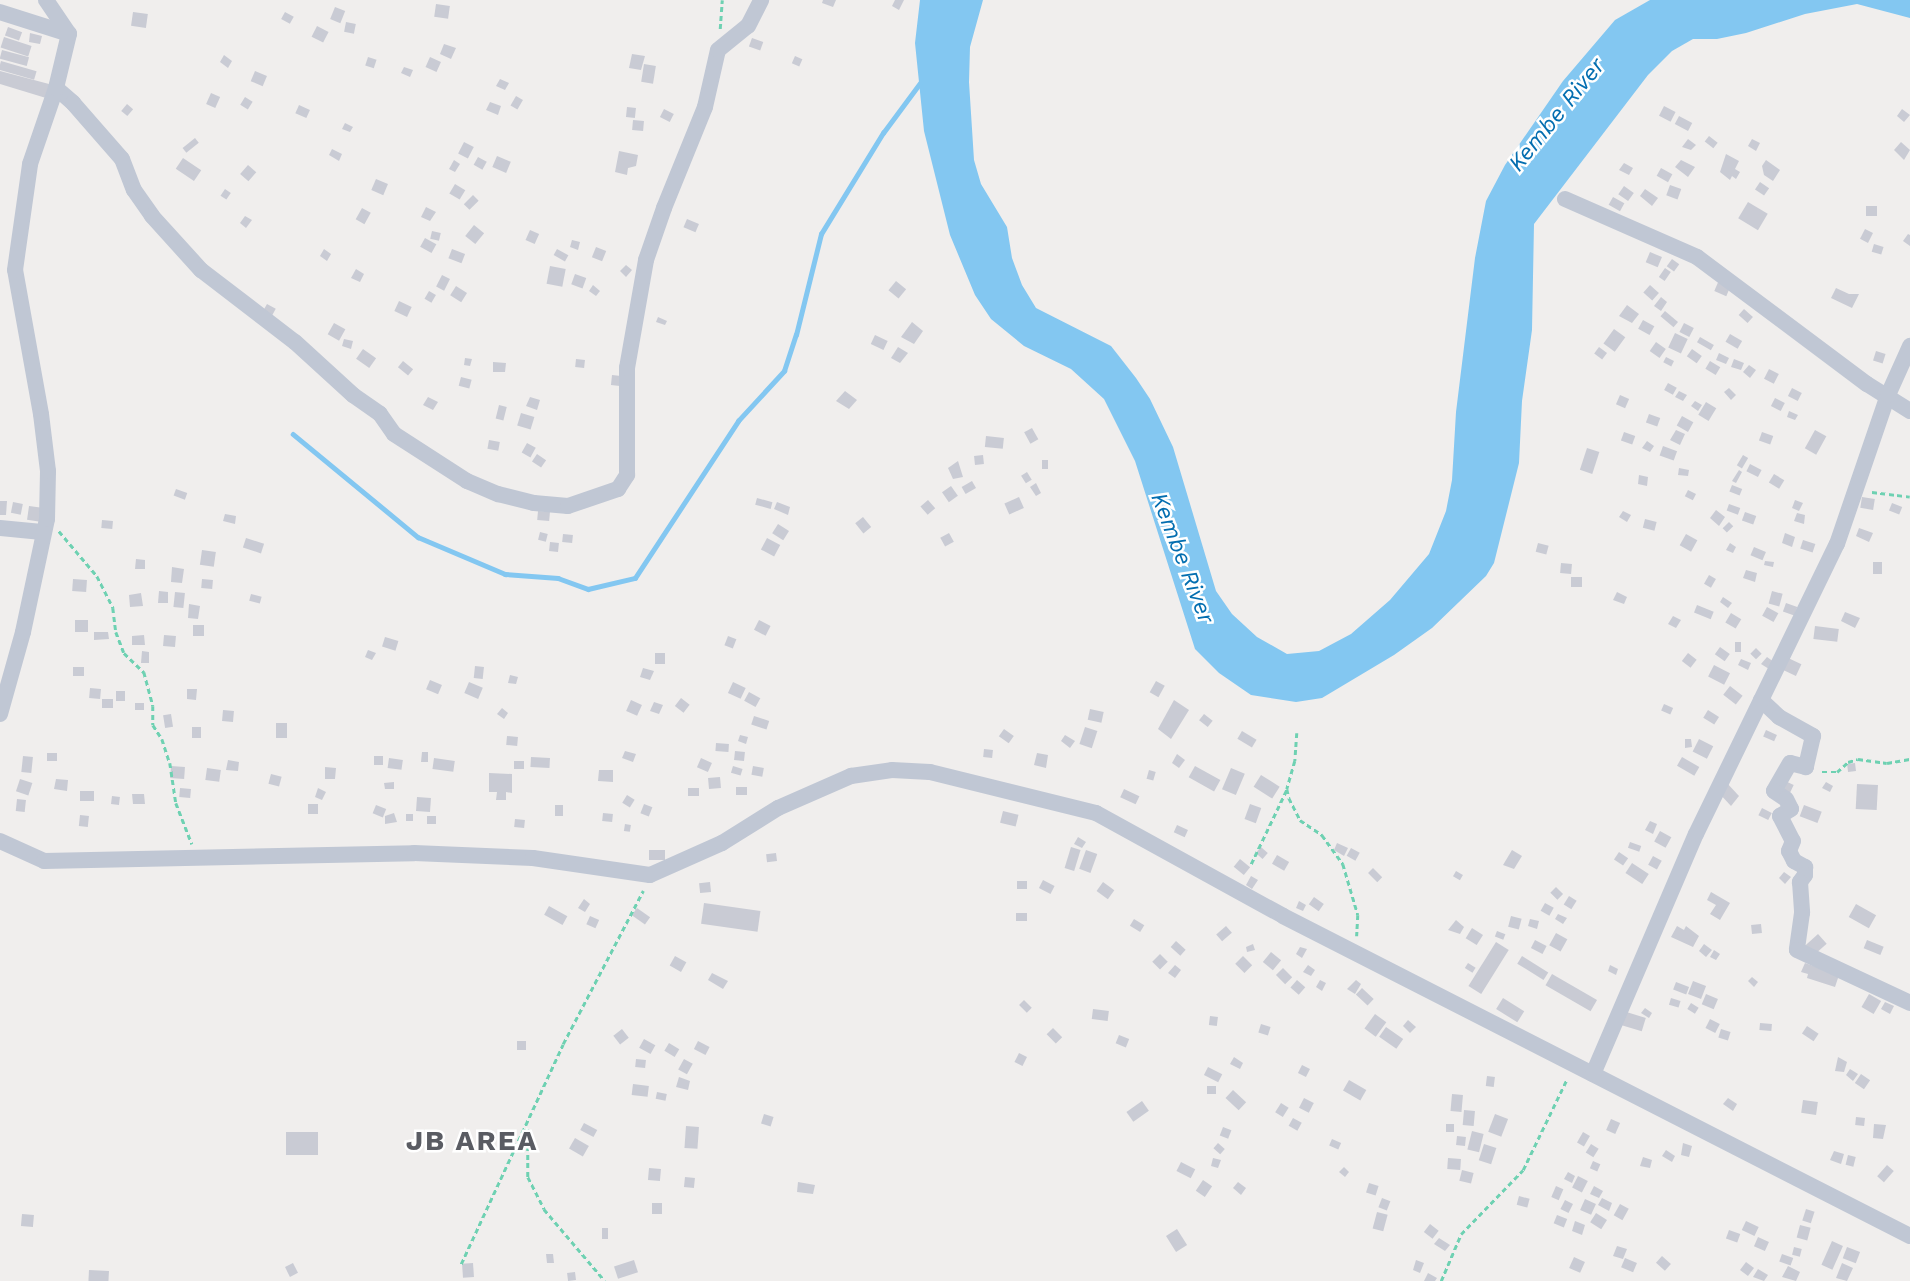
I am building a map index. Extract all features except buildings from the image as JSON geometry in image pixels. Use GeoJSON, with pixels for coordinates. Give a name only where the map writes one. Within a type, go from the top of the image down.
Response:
{"type":"FeatureCollection","features":[{"type":"Feature","properties":{"kind":"street"},"geometry":{"type":"LineString","coordinates":[[0,715],[23,632],[44,525],[48,471],[41,414],[15,270],[30,164],[56,89],[69,34],[46,0]]}},
{"type":"Feature","properties":{"kind":"street"},"geometry":{"type":"LineString","coordinates":[[56,89],[73,103],[122,159],[134,190],[152,216],[201,270],[285,335],[353,395],[380,414],[394,434],[467,481],[534,503],[568,506],[618,489],[627,475],[627,368],[646,260],[705,107],[718,50],[748,26],[761,0]]}},
{"type":"Feature","properties":{"kind":"street"},"geometry":{"type":"LineString","coordinates":[[0,12],[69,34]]}},
{"type":"Feature","properties":{"kind":"street"},"geometry":{"type":"LineString","coordinates":[[1565,199],[1697,257],[1867,384],[1910,411]]}},
{"type":"Feature","properties":{"kind":"street"},"geometry":{"type":"LineString","coordinates":[[1593,1074],[1696,834],[1836,544],[1888,395],[1910,346]]}},
{"type":"Feature","properties":{"kind":"street"},"geometry":{"type":"LineString","coordinates":[[0,528],[44,525]]}},
{"type":"Feature","properties":{"kind":"street"},"geometry":{"type":"LineString","coordinates":[[1761,700],[1779,717],[1813,736],[1805,766],[1790,764],[1774,792],[1786,799],[1791,809],[1780,816],[1793,841],[1790,851],[1794,861],[1805,867],[1805,875],[1800,882],[1802,913],[1797,950],[1910,1003]]}},
{"type":"Feature","properties":{"kind":"street"},"geometry":{"type":"LineString","coordinates":[[0,844],[44,862],[414,853],[533,858],[650,875],[722,843],[778,808],[851,776],[892,770],[930,772],[1096,813],[1356,953],[1910,1236]]}},
{"type":"Feature","properties":{"kind":"path"},"geometry":{"type":"LineString","coordinates":[[718,50],[722,0]]}},
{"type":"Feature","properties":{"kind":"path"},"geometry":{"type":"LineString","coordinates":[[1856,489],[1910,497]]}},
{"type":"Feature","properties":{"kind":"path"},"geometry":{"type":"LineString","coordinates":[[44,525],[97,576],[113,608],[116,632],[124,653],[144,673],[153,706],[153,725],[170,763],[176,803],[200,859]]}},
{"type":"Feature","properties":{"kind":"path"},"geometry":{"type":"LineString","coordinates":[[1251,864],[1287,789],[1295,761],[1297,733]]}},
{"type":"Feature","properties":{"kind":"path"},"geometry":{"type":"LineString","coordinates":[[1805,766],[1837,772],[1858,759],[1887,763],[1910,759]]}},
{"type":"Feature","properties":{"kind":"path"},"geometry":{"type":"LineString","coordinates":[[1287,789],[1300,820],[1322,835],[1343,864],[1358,915],[1356,953]]}},
{"type":"Feature","properties":{"kind":"path"},"geometry":{"type":"LineString","coordinates":[[461,1264],[563,1044],[650,875]]}},
{"type":"Feature","properties":{"kind":"path"},"geometry":{"type":"LineString","coordinates":[[1441,1281],[1461,1234],[1523,1170],[1574,1064]]}},
{"type":"Feature","properties":{"kind":"path"},"geometry":{"type":"LineString","coordinates":[[527,1126],[528,1177],[544,1209],[605,1281]]}},
{"type":"Feature","properties":{"kind":"water","name":"Kembe River"},"geometry":{"type":"Polygon","coordinates":[[[920,0],[983,0],[970,47],[969,82],[974,160],[981,184],[1007,227],[1012,258],[1022,285],[1036,308],[1111,346],[1136,378],[1150,399],[1173,447],[1216,591],[1232,614],[1257,637],[1287,654],[1319,651],[1351,634],[1390,600],[1429,554],[1446,511],[1452,480],[1456,412],[1475,258],[1486,201],[1505,165],[1563,81],[1615,20],[1650,0],[1910,0],[1910,18],[1857,4],[1805,14],[1746,33],[1717,39],[1693,39],[1672,51],[1648,75],[1534,224],[1532,330],[1522,401],[1519,463],[1494,563],[1486,576],[1432,628],[1394,655],[1322,698],[1296,702],[1251,695],[1219,673],[1195,649],[1135,461],[1104,399],[1071,369],[1024,346],[991,319],[975,295],[950,235],[924,131],[915,43],[920,0]]]}},
{"type":"Feature","properties":{"kind":"waterway"},"geometry":{"type":"LineString","coordinates":[[293,434],[418,537],[505,574],[558,578],[588,589],[635,578],[738,421],[784,371],[796,335],[821,234],[883,133],[920,83]]}},
{"type":"Feature","properties":{"kind":"district","name":"JB AREA"},"geometry":{"type":"Point","coordinates":[472,1141]}}]}
